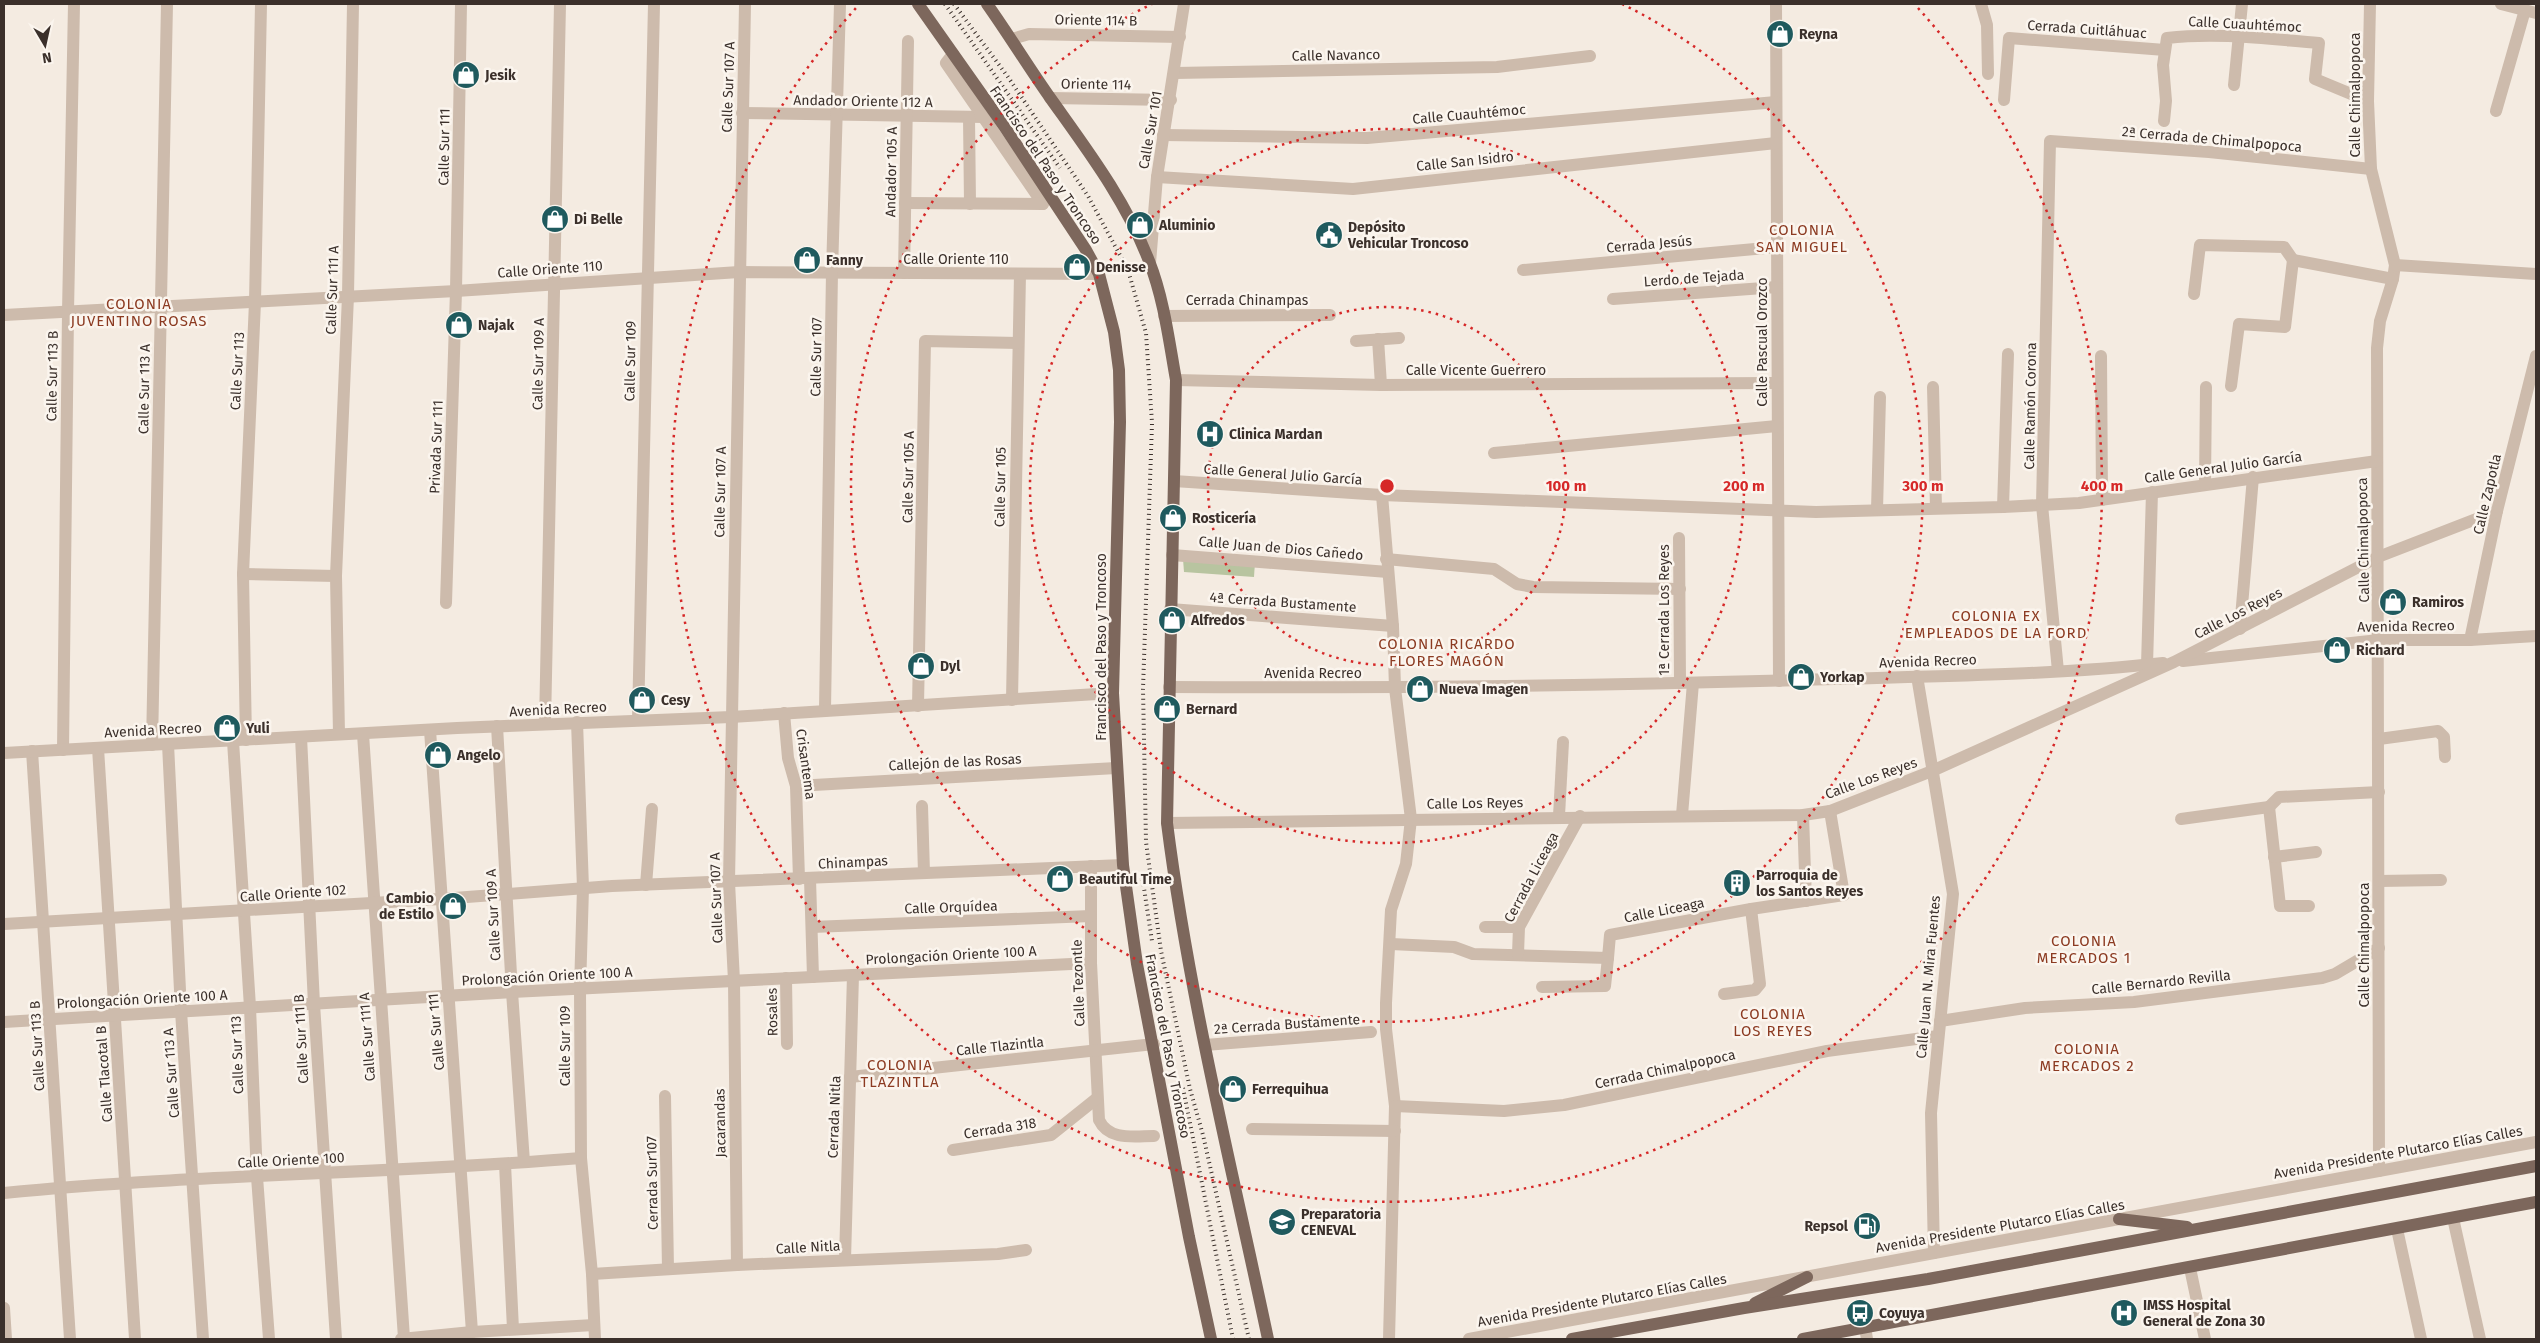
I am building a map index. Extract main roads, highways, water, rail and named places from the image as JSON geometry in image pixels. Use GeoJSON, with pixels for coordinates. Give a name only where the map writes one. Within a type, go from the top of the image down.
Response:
{"type":"FeatureCollection","features":[{"type":"Feature","properties":{"kind":"main road","name":"Francisco del Paso y Troncoso"},"geometry":{"type":"LineString","coordinates":[[918,4],[953,54],[1020,159],[1067,220],[1099,274],[1114,332],[1119,370],[1113,693],[1123,865],[1137,964],[1154,1044],[1189,1237],[1211,1339]]}},
{"type":"Feature","properties":{"kind":"main road"},"geometry":{"type":"LineString","coordinates":[[987,4],[1050,98],[1093,155],[1135,229],[1150,262],[1164,316],[1176,380],[1167,823],[1174,881],[1205,1045],[1268,1339]]}},
{"type":"Feature","properties":{"kind":"main road"},"geometry":{"type":"LineString","coordinates":[[1572,1339],[1726,1311],[1928,1279],[2536,1166]]}},
{"type":"Feature","properties":{"kind":"main road"},"geometry":{"type":"LineString","coordinates":[[1802,1339],[1866,1333],[2190,1268],[2536,1202]]}},
{"type":"Feature","properties":{"kind":"main road"},"geometry":{"type":"LineString","coordinates":[[2119,1219],[2202,1229]]}},
{"type":"Feature","properties":{"kind":"main road"},"geometry":{"type":"LineString","coordinates":[[1744,1308],[1807,1277]]}},
{"type":"Feature","properties":{"kind":"railway"},"geometry":{"type":"LineString","coordinates":[[945,4],[1060,168]]}},
{"type":"Feature","properties":{"kind":"railway"},"geometry":{"type":"LineString","coordinates":[[954,4],[1008,77],[1088,196],[1128,270],[1146,333],[1152,423],[1143,689],[1146,842],[1161,951],[1190,1089],[1203,1135],[1249,1339]]}},
{"type":"Feature","properties":{"kind":"railway"},"geometry":{"type":"LineString","coordinates":[[1142,875],[1152,941]]}},
{"type":"Feature","properties":{"kind":"railway"},"geometry":{"type":"LineString","coordinates":[[1183,1088],[1233,1339]]}},
{"type":"Feature","properties":{"kind":"place","name":"Reyna"},"geometry":{"type":"Point","coordinates":[1780,34]}},
{"type":"Feature","properties":{"kind":"place","name":"Jesik"},"geometry":{"type":"Point","coordinates":[466,75]}},
{"type":"Feature","properties":{"kind":"place","name":"Di Belle"},"geometry":{"type":"Point","coordinates":[555,219]}},
{"type":"Feature","properties":{"kind":"place","name":"Aluminio"},"geometry":{"type":"Point","coordinates":[1140,225]}},
{"type":"Feature","properties":{"kind":"place","name":"Depósito Vehicular Troncoso"},"geometry":{"type":"Point","coordinates":[1329,235]}},
{"type":"Feature","properties":{"kind":"place","name":"Fanny"},"geometry":{"type":"Point","coordinates":[807,260]}},
{"type":"Feature","properties":{"kind":"place","name":"Denisse"},"geometry":{"type":"Point","coordinates":[1077,267]}},
{"type":"Feature","properties":{"kind":"place","name":"Najak"},"geometry":{"type":"Point","coordinates":[459,325]}},
{"type":"Feature","properties":{"kind":"place","name":"Clinica Mardan"},"geometry":{"type":"Point","coordinates":[1210,434]}},
{"type":"Feature","properties":{"kind":"place","name":"Rosticería"},"geometry":{"type":"Point","coordinates":[1173,518]}},
{"type":"Feature","properties":{"kind":"place","name":"Ramiros"},"geometry":{"type":"Point","coordinates":[2393,602]}},
{"type":"Feature","properties":{"kind":"place","name":"Alfredos"},"geometry":{"type":"Point","coordinates":[1172,620]}},
{"type":"Feature","properties":{"kind":"place","name":"Richard"},"geometry":{"type":"Point","coordinates":[2337,650]}},
{"type":"Feature","properties":{"kind":"place","name":"Dyl"},"geometry":{"type":"Point","coordinates":[921,666]}},
{"type":"Feature","properties":{"kind":"place","name":"Yorkap"},"geometry":{"type":"Point","coordinates":[1801,677]}},
{"type":"Feature","properties":{"kind":"place","name":"Nueva Imagen"},"geometry":{"type":"Point","coordinates":[1420,689]}},
{"type":"Feature","properties":{"kind":"place","name":"Cesy"},"geometry":{"type":"Point","coordinates":[642,700]}},
{"type":"Feature","properties":{"kind":"place","name":"Bernard"},"geometry":{"type":"Point","coordinates":[1167,709]}},
{"type":"Feature","properties":{"kind":"place","name":"Yuli"},"geometry":{"type":"Point","coordinates":[227,728]}},
{"type":"Feature","properties":{"kind":"place","name":"Angelo"},"geometry":{"type":"Point","coordinates":[438,755]}},
{"type":"Feature","properties":{"kind":"place","name":"Beautiful Time"},"geometry":{"type":"Point","coordinates":[1060,879]}},
{"type":"Feature","properties":{"kind":"place","name":"Parroquia de los Santos Reyes"},"geometry":{"type":"Point","coordinates":[1737,883]}},
{"type":"Feature","properties":{"kind":"place","name":"Cambio de Estilo"},"geometry":{"type":"Point","coordinates":[453,906]}},
{"type":"Feature","properties":{"kind":"place","name":"Ferrequihua"},"geometry":{"type":"Point","coordinates":[1233,1089]}},
{"type":"Feature","properties":{"kind":"place","name":"Preparatoria CENEVAL"},"geometry":{"type":"Point","coordinates":[1282,1222]}},
{"type":"Feature","properties":{"kind":"place","name":"Repsol"},"geometry":{"type":"Point","coordinates":[1867,1226]}},
{"type":"Feature","properties":{"kind":"place","name":"Coyuya"},"geometry":{"type":"Point","coordinates":[1860,1313]}},
{"type":"Feature","properties":{"kind":"place","name":"IMSS Hospital General de Zona 30"},"geometry":{"type":"Point","coordinates":[2124,1313]}},
{"type":"Feature","properties":{"kind":"district","name":"COLONIA SAN MIGUEL"},"geometry":{"type":"Point","coordinates":[1802,238]}},
{"type":"Feature","properties":{"kind":"district","name":"COLONIA JUVENTINO ROSAS"},"geometry":{"type":"Point","coordinates":[139,312]}},
{"type":"Feature","properties":{"kind":"district","name":"COLONIA EX EMPLEADOS DE LA FORD"},"geometry":{"type":"Point","coordinates":[1996,624]}},
{"type":"Feature","properties":{"kind":"district","name":"COLONIA RICARDO FLORES MAGÓN"},"geometry":{"type":"Point","coordinates":[1447,652]}},
{"type":"Feature","properties":{"kind":"district","name":"COLONIA MERCADOS 1"},"geometry":{"type":"Point","coordinates":[2084,950]}},
{"type":"Feature","properties":{"kind":"district","name":"COLONIA LOS REYES"},"geometry":{"type":"Point","coordinates":[1773,1022]}},
{"type":"Feature","properties":{"kind":"district","name":"COLONIA MERCADOS 2"},"geometry":{"type":"Point","coordinates":[2087,1058]}},
{"type":"Feature","properties":{"kind":"district","name":"COLONIA TLAZINTLA"},"geometry":{"type":"Point","coordinates":[900,1074]}}]}
